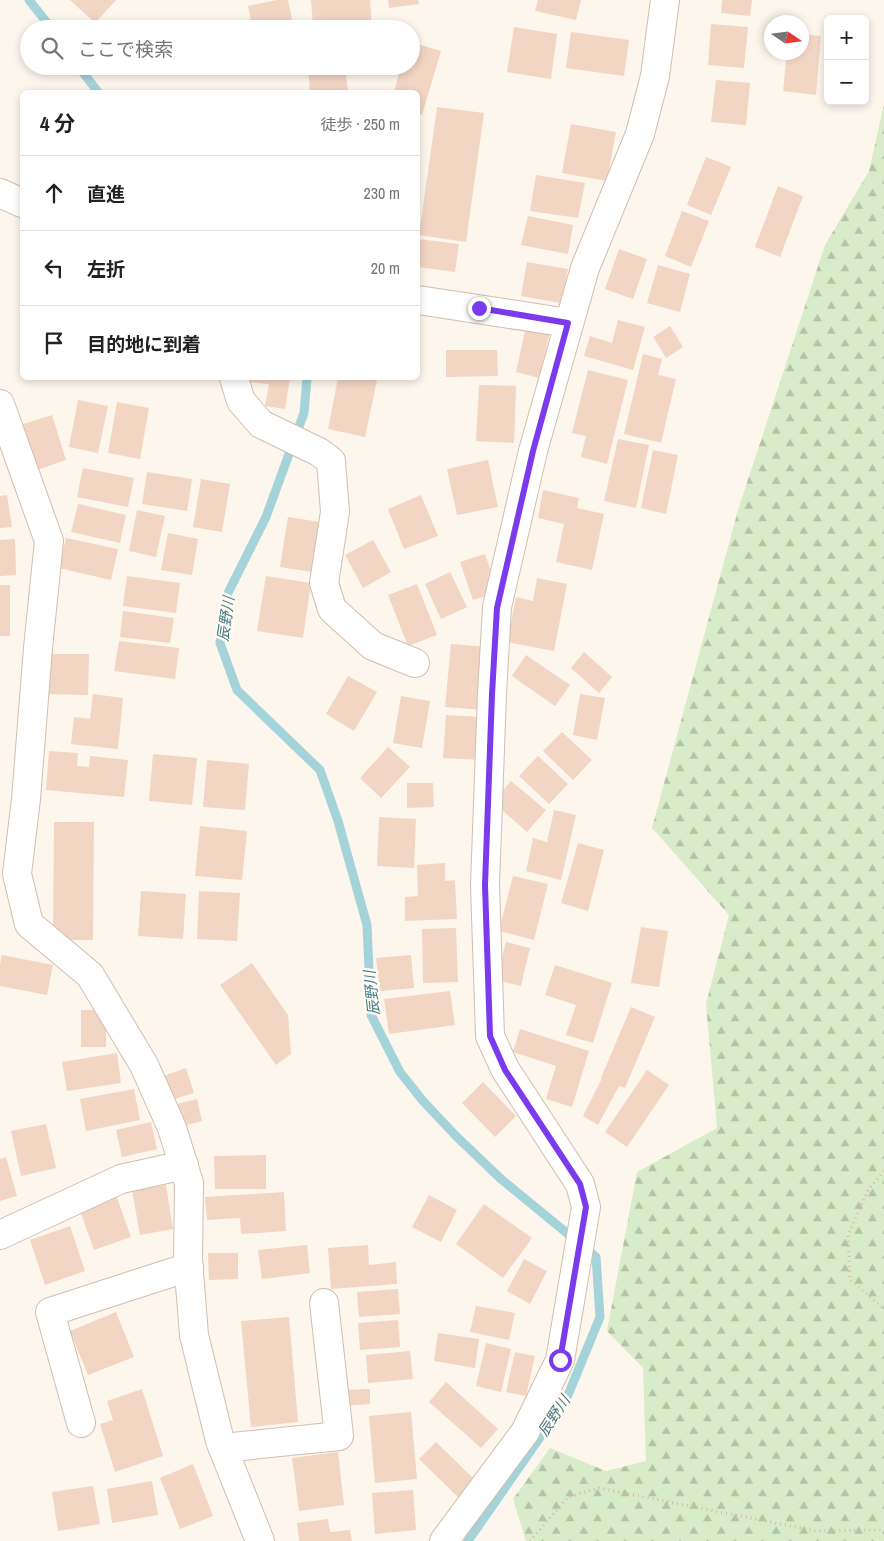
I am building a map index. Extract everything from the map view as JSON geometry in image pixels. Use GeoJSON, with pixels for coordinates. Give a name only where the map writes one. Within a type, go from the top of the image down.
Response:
{"type":"FeatureCollection","features":[{"type":"Feature","properties":{"kind":"street"},"geometry":{"type":"LineString","coordinates":[[444,1541],[526,1432],[560,1360],[586,1207],[580,1184],[505,1070],[490,1036],[485,885],[497,608],[533,451],[568,323],[585,268],[640,134],[655,76],[665,0]]}},
{"type":"Feature","properties":{"kind":"street"},"geometry":{"type":"LineString","coordinates":[[0,193],[20,202]]}},
{"type":"Feature","properties":{"kind":"street"},"geometry":{"type":"LineString","coordinates":[[420,300],[568,323]]}},
{"type":"Feature","properties":{"kind":"street"},"geometry":{"type":"LineString","coordinates":[[235,380],[241,401],[261,424],[319,452],[331,461],[335,512],[324,582],[332,609],[373,646],[415,663]]}},
{"type":"Feature","properties":{"kind":"street"},"geometry":{"type":"LineString","coordinates":[[0,404],[49,541],[26,799],[17,874],[29,924],[90,975],[144,1065],[172,1128],[189,1183],[189,1267],[194,1334],[220,1441],[260,1541]]}},
{"type":"Feature","properties":{"kind":"street"},"geometry":{"type":"LineString","coordinates":[[0,1235],[121,1179],[184,1165]]}},
{"type":"Feature","properties":{"kind":"street"},"geometry":{"type":"LineString","coordinates":[[81,1422],[50,1312],[189,1267]]}},
{"type":"Feature","properties":{"kind":"street"},"geometry":{"type":"LineString","coordinates":[[224,1448],[339,1436],[324,1303]]}},
{"type":"Feature","properties":{"kind":"path"},"geometry":{"type":"LineString","coordinates":[[884,1171],[868,1190],[848,1235],[850,1280],[884,1309]]}},
{"type":"Feature","properties":{"kind":"path"},"geometry":{"type":"LineString","coordinates":[[530,1541],[568,1497],[599,1488],[816,1530],[884,1530]]}},
{"type":"Feature","properties":{"kind":"green space"},"geometry":{"type":"Polygon","coordinates":[[[884,104],[884,1541],[526,1541],[513,1499],[550,1448],[606,1471],[646,1461],[643,1368],[607,1331],[637,1172],[717,1128],[706,1004],[729,915],[652,828],[738,510],[825,245],[869,171],[884,104]]]}},
{"type":"Feature","properties":{"kind":"building"},"geometry":{"type":"Polygon","coordinates":[[[70,0],[116,0],[98,20],[92,20],[70,0]]]}},
{"type":"Feature","properties":{"kind":"building"},"geometry":{"type":"Polygon","coordinates":[[[277,0],[288,0],[292,20],[251,20],[248,6],[277,0]]]}},
{"type":"Feature","properties":{"kind":"building"},"geometry":{"type":"Polygon","coordinates":[[[311,0],[370,0],[371,20],[312,20],[311,0]]]}},
{"type":"Feature","properties":{"kind":"building"},"geometry":{"type":"Polygon","coordinates":[[[388,0],[418,0],[419,4],[389,8],[388,0]]]}},
{"type":"Feature","properties":{"kind":"building"},"geometry":{"type":"Polygon","coordinates":[[[538,0],[581,0],[576,20],[535,11],[538,0]]]}},
{"type":"Feature","properties":{"kind":"building"},"geometry":{"type":"Polygon","coordinates":[[[722,0],[752,0],[750,16],[721,13],[722,0]]]}},
{"type":"Feature","properties":{"kind":"building"},"geometry":{"type":"Polygon","coordinates":[[[711,24],[748,27],[744,68],[708,65],[711,24]]]}},
{"type":"Feature","properties":{"kind":"building"},"geometry":{"type":"Polygon","coordinates":[[[514,27],[557,34],[551,79],[507,72],[514,27]]]}},
{"type":"Feature","properties":{"kind":"building"},"geometry":{"type":"Polygon","coordinates":[[[571,32],[629,40],[624,76],[566,68],[571,32]]]}},
{"type":"Feature","properties":{"kind":"building"},"geometry":{"type":"Polygon","coordinates":[[[809,35],[821,36],[816,95],[783,91],[786,60],[809,60],[809,35]]]}},
{"type":"Feature","properties":{"kind":"building"},"geometry":{"type":"Polygon","coordinates":[[[420,45],[441,51],[422,115],[420,114],[420,90],[395,90],[399,75],[420,75],[420,45]]]}},
{"type":"Feature","properties":{"kind":"building"},"geometry":{"type":"Polygon","coordinates":[[[309,75],[346,75],[348,90],[310,90],[309,75]]]}},
{"type":"Feature","properties":{"kind":"building"},"geometry":{"type":"Polygon","coordinates":[[[716,80],[750,83],[746,125],[711,122],[716,80]]]}},
{"type":"Feature","properties":{"kind":"building"},"geometry":{"type":"Polygon","coordinates":[[[437,107],[484,113],[466,242],[420,235],[437,107]]]}},
{"type":"Feature","properties":{"kind":"building"},"geometry":{"type":"Polygon","coordinates":[[[571,124],[616,132],[607,181],[562,173],[571,124]]]}},
{"type":"Feature","properties":{"kind":"building"},"geometry":{"type":"Polygon","coordinates":[[[706,157],[731,167],[711,215],[687,205],[706,157]]]}},
{"type":"Feature","properties":{"kind":"building"},"geometry":{"type":"Polygon","coordinates":[[[536,175],[585,183],[578,218],[530,211],[536,175]]]}},
{"type":"Feature","properties":{"kind":"building"},"geometry":{"type":"Polygon","coordinates":[[[778,186],[803,196],[780,257],[755,247],[778,186]]]}},
{"type":"Feature","properties":{"kind":"building"},"geometry":{"type":"Polygon","coordinates":[[[682,211],[709,221],[691,267],[665,256],[682,211]]]}},
{"type":"Feature","properties":{"kind":"building"},"geometry":{"type":"Polygon","coordinates":[[[528,216],[573,225],[568,254],[521,245],[528,216]]]}},
{"type":"Feature","properties":{"kind":"building"},"geometry":{"type":"Polygon","coordinates":[[[420,239],[459,244],[455,272],[420,267],[420,239]]]}},
{"type":"Feature","properties":{"kind":"building"},"geometry":{"type":"Polygon","coordinates":[[[619,249],[647,259],[633,299],[605,289],[619,249]]]}},
{"type":"Feature","properties":{"kind":"building"},"geometry":{"type":"Polygon","coordinates":[[[527,262],[568,269],[561,303],[521,296],[527,262]]]}},
{"type":"Feature","properties":{"kind":"building"},"geometry":{"type":"Polygon","coordinates":[[[658,265],[690,274],[680,312],[647,303],[658,265]]]}},
{"type":"Feature","properties":{"kind":"building"},"geometry":{"type":"Polygon","coordinates":[[[618,320],[645,327],[633,370],[584,356],[590,336],[612,343],[618,320]]]}},
{"type":"Feature","properties":{"kind":"building"},"geometry":{"type":"Polygon","coordinates":[[[670,326],[683,347],[666,358],[653,337],[670,326]]]}},
{"type":"Feature","properties":{"kind":"building"},"geometry":{"type":"Polygon","coordinates":[[[526,327],[550,332],[539,378],[516,372],[526,327]]]}},
{"type":"Feature","properties":{"kind":"building"},"geometry":{"type":"Polygon","coordinates":[[[446,350],[497,350],[498,376],[446,377],[446,350]]]}},
{"type":"Feature","properties":{"kind":"building"},"geometry":{"type":"Polygon","coordinates":[[[643,354],[662,359],[658,375],[676,379],[661,443],[624,434],[643,354]]]}},
{"type":"Feature","properties":{"kind":"building"},"geometry":{"type":"Polygon","coordinates":[[[588,370],[628,380],[607,464],[581,457],[586,436],[572,433],[588,370]]]}},
{"type":"Feature","properties":{"kind":"building"},"geometry":{"type":"Polygon","coordinates":[[[248,380],[290,380],[285,409],[265,406],[269,384],[248,382],[248,380]]]}},
{"type":"Feature","properties":{"kind":"building"},"geometry":{"type":"Polygon","coordinates":[[[338,380],[377,380],[365,437],[328,429],[338,380]]]}},
{"type":"Feature","properties":{"kind":"building"},"geometry":{"type":"Polygon","coordinates":[[[479,385],[516,386],[514,443],[476,441],[479,385]]]}},
{"type":"Feature","properties":{"kind":"building"},"geometry":{"type":"Polygon","coordinates":[[[78,400],[108,406],[98,453],[69,447],[78,400]]]}},
{"type":"Feature","properties":{"kind":"building"},"geometry":{"type":"Polygon","coordinates":[[[117,402],[149,408],[140,459],[108,453],[117,402]]]}},
{"type":"Feature","properties":{"kind":"building"},"geometry":{"type":"Polygon","coordinates":[[[52,415],[66,460],[34,471],[20,425],[52,415]]]}},
{"type":"Feature","properties":{"kind":"building"},"geometry":{"type":"Polygon","coordinates":[[[618,439],[649,445],[636,508],[604,501],[618,439]]]}},
{"type":"Feature","properties":{"kind":"building"},"geometry":{"type":"Polygon","coordinates":[[[653,450],[678,455],[666,514],[641,508],[653,450]]]}},
{"type":"Feature","properties":{"kind":"building"},"geometry":{"type":"Polygon","coordinates":[[[488,460],[498,507],[457,515],[447,469],[488,460]]]}},
{"type":"Feature","properties":{"kind":"building"},"geometry":{"type":"Polygon","coordinates":[[[83,468],[134,478],[128,507],[77,497],[83,468]]]}},
{"type":"Feature","properties":{"kind":"building"},"geometry":{"type":"Polygon","coordinates":[[[147,472],[192,479],[187,511],[142,504],[147,472]]]}},
{"type":"Feature","properties":{"kind":"building"},"geometry":{"type":"Polygon","coordinates":[[[201,479],[230,484],[222,532],[193,527],[201,479]]]}},
{"type":"Feature","properties":{"kind":"building"},"geometry":{"type":"Polygon","coordinates":[[[543,490],[579,498],[577,508],[604,514],[592,570],[556,562],[564,524],[538,518],[543,490]]]}},
{"type":"Feature","properties":{"kind":"building"},"geometry":{"type":"Polygon","coordinates":[[[7,495],[12,527],[0,528],[0,496],[7,495]]]}},
{"type":"Feature","properties":{"kind":"building"},"geometry":{"type":"Polygon","coordinates":[[[421,495],[438,536],[404,549],[388,509],[421,495]]]}},
{"type":"Feature","properties":{"kind":"building"},"geometry":{"type":"Polygon","coordinates":[[[78,504],[126,515],[120,543],[71,532],[78,504]]]}},
{"type":"Feature","properties":{"kind":"building"},"geometry":{"type":"Polygon","coordinates":[[[137,510],[165,516],[156,557],[129,551],[137,510]]]}},
{"type":"Feature","properties":{"kind":"building"},"geometry":{"type":"Polygon","coordinates":[[[288,517],[320,522],[312,572],[280,567],[288,517]]]}},
{"type":"Feature","properties":{"kind":"building"},"geometry":{"type":"Polygon","coordinates":[[[168,533],[198,539],[192,575],[161,570],[168,533]]]}},
{"type":"Feature","properties":{"kind":"building"},"geometry":{"type":"Polygon","coordinates":[[[66,538],[118,549],[111,580],[59,568],[66,538]]]}},
{"type":"Feature","properties":{"kind":"building"},"geometry":{"type":"Polygon","coordinates":[[[15,539],[16,575],[0,576],[0,540],[15,539]]]}},
{"type":"Feature","properties":{"kind":"building"},"geometry":{"type":"Polygon","coordinates":[[[373,540],[391,572],[363,588],[345,555],[373,540]]]}},
{"type":"Feature","properties":{"kind":"building"},"geometry":{"type":"Polygon","coordinates":[[[485,554],[498,592],[473,600],[460,562],[485,554]]]}},
{"type":"Feature","properties":{"kind":"building"},"geometry":{"type":"Polygon","coordinates":[[[450,572],[467,607],[441,619],[425,584],[450,572]]]}},
{"type":"Feature","properties":{"kind":"building"},"geometry":{"type":"Polygon","coordinates":[[[127,576],[180,583],[176,613],[123,606],[127,576]]]}},
{"type":"Feature","properties":{"kind":"building"},"geometry":{"type":"Polygon","coordinates":[[[266,576],[311,583],[303,638],[257,631],[266,576]]]}},
{"type":"Feature","properties":{"kind":"building"},"geometry":{"type":"Polygon","coordinates":[[[537,578],[567,584],[554,651],[507,642],[516,597],[533,601],[537,578]]]}},
{"type":"Feature","properties":{"kind":"building"},"geometry":{"type":"Polygon","coordinates":[[[417,584],[437,635],[408,646],[388,595],[417,584]]]}},
{"type":"Feature","properties":{"kind":"building"},"geometry":{"type":"Polygon","coordinates":[[[0,585],[10,585],[10,636],[0,636],[0,585]]]}},
{"type":"Feature","properties":{"kind":"building"},"geometry":{"type":"Polygon","coordinates":[[[123,611],[174,618],[170,643],[120,637],[123,611]]]}},
{"type":"Feature","properties":{"kind":"building"},"geometry":{"type":"Polygon","coordinates":[[[119,641],[179,648],[175,679],[114,671],[119,641]]]}},
{"type":"Feature","properties":{"kind":"building"},"geometry":{"type":"Polygon","coordinates":[[[451,644],[489,647],[483,710],[445,707],[451,644]]]}},
{"type":"Feature","properties":{"kind":"building"},"geometry":{"type":"Polygon","coordinates":[[[584,652],[612,677],[599,693],[571,668],[584,652]]]}},
{"type":"Feature","properties":{"kind":"building"},"geometry":{"type":"Polygon","coordinates":[[[45,654],[89,654],[88,695],[44,694],[45,654]]]}},
{"type":"Feature","properties":{"kind":"building"},"geometry":{"type":"Polygon","coordinates":[[[526,655],[570,685],[555,706],[512,676],[526,655]]]}},
{"type":"Feature","properties":{"kind":"building"},"geometry":{"type":"Polygon","coordinates":[[[348,676],[377,692],[354,731],[326,714],[348,676]]]}},
{"type":"Feature","properties":{"kind":"building"},"geometry":{"type":"Polygon","coordinates":[[[93,694],[123,698],[118,749],[71,744],[74,717],[90,719],[93,694]]]}},
{"type":"Feature","properties":{"kind":"building"},"geometry":{"type":"Polygon","coordinates":[[[580,694],[605,698],[597,740],[573,735],[580,694]]]}},
{"type":"Feature","properties":{"kind":"building"},"geometry":{"type":"Polygon","coordinates":[[[401,696],[430,701],[422,748],[393,743],[401,696]]]}},
{"type":"Feature","properties":{"kind":"building"},"geometry":{"type":"Polygon","coordinates":[[[446,715],[483,717],[481,760],[443,758],[446,715]]]}},
{"type":"Feature","properties":{"kind":"building"},"geometry":{"type":"Polygon","coordinates":[[[562,732],[592,760],[573,780],[543,751],[562,732]]]}},
{"type":"Feature","properties":{"kind":"building"},"geometry":{"type":"Polygon","coordinates":[[[388,747],[410,767],[381,798],[360,778],[388,747]]]}},
{"type":"Feature","properties":{"kind":"building"},"geometry":{"type":"Polygon","coordinates":[[[49,751],[78,753],[77,766],[89,767],[90,756],[128,760],[124,797],[46,790],[49,751]]]}},
{"type":"Feature","properties":{"kind":"building"},"geometry":{"type":"Polygon","coordinates":[[[153,754],[197,758],[192,805],[149,801],[153,754]]]}},
{"type":"Feature","properties":{"kind":"building"},"geometry":{"type":"Polygon","coordinates":[[[538,756],[568,784],[549,804],[519,776],[538,756]]]}},
{"type":"Feature","properties":{"kind":"building"},"geometry":{"type":"Polygon","coordinates":[[[207,760],[249,764],[245,810],[203,807],[207,760]]]}},
{"type":"Feature","properties":{"kind":"building"},"geometry":{"type":"Polygon","coordinates":[[[511,781],[546,810],[527,832],[493,802],[511,781]]]}},
{"type":"Feature","properties":{"kind":"building"},"geometry":{"type":"Polygon","coordinates":[[[407,783],[433,783],[434,807],[407,808],[407,783]]]}},
{"type":"Feature","properties":{"kind":"building"},"geometry":{"type":"Polygon","coordinates":[[[554,810],[576,815],[561,880],[526,871],[533,838],[547,842],[554,810]]]}},
{"type":"Feature","properties":{"kind":"building"},"geometry":{"type":"Polygon","coordinates":[[[379,817],[416,819],[414,868],[377,866],[379,817]]]}},
{"type":"Feature","properties":{"kind":"building"},"geometry":{"type":"Polygon","coordinates":[[[54,822],[94,822],[93,940],[53,940],[54,822]]]}},
{"type":"Feature","properties":{"kind":"building"},"geometry":{"type":"Polygon","coordinates":[[[200,826],[247,831],[242,880],[195,876],[200,826]]]}},
{"type":"Feature","properties":{"kind":"building"},"geometry":{"type":"Polygon","coordinates":[[[578,843],[604,850],[588,911],[561,903],[578,843]]]}},
{"type":"Feature","properties":{"kind":"building"},"geometry":{"type":"Polygon","coordinates":[[[445,863],[445,881],[455,880],[457,919],[405,921],[405,897],[418,896],[417,865],[445,863]]]}},
{"type":"Feature","properties":{"kind":"building"},"geometry":{"type":"Polygon","coordinates":[[[513,876],[548,884],[534,940],[499,931],[513,876]]]}},
{"type":"Feature","properties":{"kind":"building"},"geometry":{"type":"Polygon","coordinates":[[[141,891],[186,894],[183,939],[138,936],[141,891]]]}},
{"type":"Feature","properties":{"kind":"building"},"geometry":{"type":"Polygon","coordinates":[[[199,891],[240,893],[237,941],[197,939],[199,891]]]}},
{"type":"Feature","properties":{"kind":"building"},"geometry":{"type":"Polygon","coordinates":[[[641,927],[668,931],[659,987],[631,983],[641,927]]]}},
{"type":"Feature","properties":{"kind":"building"},"geometry":{"type":"Polygon","coordinates":[[[456,928],[458,982],[423,983],[422,929],[456,928]]]}},
{"type":"Feature","properties":{"kind":"building"},"geometry":{"type":"Polygon","coordinates":[[[506,942],[530,948],[521,986],[496,980],[506,942]]]}},
{"type":"Feature","properties":{"kind":"building"},"geometry":{"type":"Polygon","coordinates":[[[2,955],[53,965],[47,995],[0,986],[2,955]]]}},
{"type":"Feature","properties":{"kind":"building"},"geometry":{"type":"Polygon","coordinates":[[[411,955],[414,988],[380,991],[376,958],[411,955]]]}},
{"type":"Feature","properties":{"kind":"building"},"geometry":{"type":"Polygon","coordinates":[[[252,963],[288,1015],[291,1054],[276,1065],[220,985],[252,963]]]}},
{"type":"Feature","properties":{"kind":"building"},"geometry":{"type":"Polygon","coordinates":[[[555,965],[612,983],[593,1043],[566,1035],[576,1005],[545,995],[555,965]]]}},
{"type":"Feature","properties":{"kind":"building"},"geometry":{"type":"Polygon","coordinates":[[[450,991],[455,1025],[389,1034],[384,999],[450,991]]]}},
{"type":"Feature","properties":{"kind":"building"},"geometry":{"type":"Polygon","coordinates":[[[631,1007],[655,1017],[625,1088],[619,1086],[598,1125],[583,1116],[602,1078],[631,1007]]]}},
{"type":"Feature","properties":{"kind":"building"},"geometry":{"type":"Polygon","coordinates":[[[81,1010],[106,1010],[106,1047],[81,1047],[81,1010]]]}},
{"type":"Feature","properties":{"kind":"building"},"geometry":{"type":"Polygon","coordinates":[[[520,1029],[589,1051],[572,1107],[546,1099],[556,1066],[513,1052],[520,1029]]]}},
{"type":"Feature","properties":{"kind":"building"},"geometry":{"type":"Polygon","coordinates":[[[117,1053],[121,1083],[67,1091],[62,1062],[117,1053]]]}},
{"type":"Feature","properties":{"kind":"building"},"geometry":{"type":"Polygon","coordinates":[[[186,1068],[194,1093],[168,1101],[161,1077],[186,1068]]]}},
{"type":"Feature","properties":{"kind":"building"},"geometry":{"type":"Polygon","coordinates":[[[647,1070],[669,1085],[627,1147],[605,1132],[647,1070]]]}},
{"type":"Feature","properties":{"kind":"building"},"geometry":{"type":"Polygon","coordinates":[[[483,1082],[516,1116],[495,1137],[462,1103],[483,1082]]]}},
{"type":"Feature","properties":{"kind":"building"},"geometry":{"type":"Polygon","coordinates":[[[134,1089],[140,1120],[86,1131],[80,1099],[134,1089]]]}},
{"type":"Feature","properties":{"kind":"building"},"geometry":{"type":"Polygon","coordinates":[[[197,1099],[202,1121],[179,1127],[173,1105],[197,1099]]]}},
{"type":"Feature","properties":{"kind":"building"},"geometry":{"type":"Polygon","coordinates":[[[151,1122],[157,1149],[122,1157],[116,1130],[151,1122]]]}},
{"type":"Feature","properties":{"kind":"building"},"geometry":{"type":"Polygon","coordinates":[[[46,1124],[56,1168],[21,1176],[11,1131],[46,1124]]]}},
{"type":"Feature","properties":{"kind":"building"},"geometry":{"type":"Polygon","coordinates":[[[266,1155],[266,1189],[215,1189],[214,1156],[266,1155]]]}},
{"type":"Feature","properties":{"kind":"building"},"geometry":{"type":"Polygon","coordinates":[[[6,1157],[17,1196],[0,1201],[0,1159],[6,1157]]]}},
{"type":"Feature","properties":{"kind":"building"},"geometry":{"type":"Polygon","coordinates":[[[166,1185],[173,1229],[140,1235],[132,1190],[166,1185]]]}},
{"type":"Feature","properties":{"kind":"building"},"geometry":{"type":"Polygon","coordinates":[[[115,1192],[131,1237],[94,1250],[78,1205],[115,1192]]]}},
{"type":"Feature","properties":{"kind":"building"},"geometry":{"type":"Polygon","coordinates":[[[284,1192],[286,1231],[241,1234],[240,1218],[207,1220],[205,1197],[284,1192]]]}},
{"type":"Feature","properties":{"kind":"building"},"geometry":{"type":"Polygon","coordinates":[[[429,1195],[457,1210],[441,1242],[412,1227],[429,1195]]]}},
{"type":"Feature","properties":{"kind":"building"},"geometry":{"type":"Polygon","coordinates":[[[484,1204],[532,1238],[503,1278],[456,1244],[484,1204]]]}},
{"type":"Feature","properties":{"kind":"building"},"geometry":{"type":"Polygon","coordinates":[[[70,1226],[85,1271],[45,1285],[30,1240],[70,1226]]]}},
{"type":"Feature","properties":{"kind":"building"},"geometry":{"type":"Polygon","coordinates":[[[307,1245],[310,1273],[262,1279],[258,1250],[307,1245]]]}},
{"type":"Feature","properties":{"kind":"building"},"geometry":{"type":"Polygon","coordinates":[[[368,1245],[369,1265],[396,1262],[397,1284],[331,1289],[328,1248],[368,1245]]]}},
{"type":"Feature","properties":{"kind":"building"},"geometry":{"type":"Polygon","coordinates":[[[208,1253],[238,1253],[238,1279],[209,1280],[208,1253]]]}},
{"type":"Feature","properties":{"kind":"building"},"geometry":{"type":"Polygon","coordinates":[[[524,1259],[547,1271],[530,1304],[507,1291],[524,1259]]]}},
{"type":"Feature","properties":{"kind":"building"},"geometry":{"type":"Polygon","coordinates":[[[398,1289],[400,1314],[359,1317],[357,1292],[398,1289]]]}},
{"type":"Feature","properties":{"kind":"building"},"geometry":{"type":"Polygon","coordinates":[[[476,1306],[515,1313],[509,1340],[470,1332],[476,1306]]]}},
{"type":"Feature","properties":{"kind":"building"},"geometry":{"type":"Polygon","coordinates":[[[116,1312],[134,1357],[88,1375],[70,1331],[116,1312]]]}},
{"type":"Feature","properties":{"kind":"building"},"geometry":{"type":"Polygon","coordinates":[[[289,1317],[298,1422],[251,1427],[241,1321],[289,1317]]]}},
{"type":"Feature","properties":{"kind":"building"},"geometry":{"type":"Polygon","coordinates":[[[398,1320],[400,1347],[360,1350],[358,1323],[398,1320]]]}},
{"type":"Feature","properties":{"kind":"building"},"geometry":{"type":"Polygon","coordinates":[[[438,1333],[479,1339],[475,1368],[434,1361],[438,1333]]]}},
{"type":"Feature","properties":{"kind":"building"},"geometry":{"type":"Polygon","coordinates":[[[486,1343],[511,1349],[501,1392],[476,1386],[486,1343]]]}},
{"type":"Feature","properties":{"kind":"building"},"geometry":{"type":"Polygon","coordinates":[[[410,1351],[413,1379],[368,1383],[366,1355],[410,1351]]]}},
{"type":"Feature","properties":{"kind":"building"},"geometry":{"type":"Polygon","coordinates":[[[515,1352],[535,1356],[526,1396],[506,1392],[515,1352]]]}},
{"type":"Feature","properties":{"kind":"building"},"geometry":{"type":"Polygon","coordinates":[[[446,1382],[498,1429],[481,1448],[429,1402],[446,1382]]]}},
{"type":"Feature","properties":{"kind":"building"},"geometry":{"type":"Polygon","coordinates":[[[142,1389],[163,1456],[115,1472],[100,1424],[113,1420],[107,1401],[142,1389]]]}},
{"type":"Feature","properties":{"kind":"building"},"geometry":{"type":"Polygon","coordinates":[[[370,1389],[370,1404],[344,1406],[342,1390],[370,1389]]]}},
{"type":"Feature","properties":{"kind":"building"},"geometry":{"type":"Polygon","coordinates":[[[411,1412],[417,1479],[375,1483],[369,1416],[411,1412]]]}},
{"type":"Feature","properties":{"kind":"building"},"geometry":{"type":"Polygon","coordinates":[[[436,1442],[475,1480],[458,1497],[419,1459],[436,1442]]]}},
{"type":"Feature","properties":{"kind":"building"},"geometry":{"type":"Polygon","coordinates":[[[338,1452],[344,1505],[299,1511],[292,1458],[338,1452]]]}},
{"type":"Feature","properties":{"kind":"building"},"geometry":{"type":"Polygon","coordinates":[[[193,1464],[213,1516],[180,1529],[160,1478],[193,1464]]]}},
{"type":"Feature","properties":{"kind":"building"},"geometry":{"type":"Polygon","coordinates":[[[152,1481],[158,1515],[112,1523],[107,1489],[152,1481]]]}},
{"type":"Feature","properties":{"kind":"building"},"geometry":{"type":"Polygon","coordinates":[[[93,1486],[100,1524],[58,1531],[52,1492],[93,1486]]]}},
{"type":"Feature","properties":{"kind":"building"},"geometry":{"type":"Polygon","coordinates":[[[413,1490],[416,1530],[375,1534],[372,1493],[413,1490]]]}},
{"type":"Feature","properties":{"kind":"building"},"geometry":{"type":"Polygon","coordinates":[[[328,1519],[330,1532],[350,1530],[352,1541],[299,1541],[297,1523],[328,1519]]]}},
{"type":"Feature","properties":{"kind":"waterway","name":"辰野川"},"geometry":{"type":"LineString","coordinates":[[29,0],[45,20]]}},
{"type":"Feature","properties":{"kind":"waterway","name":"辰野川"},"geometry":{"type":"LineString","coordinates":[[85,75],[96,90]]}},
{"type":"Feature","properties":{"kind":"waterway","name":"辰野川"},"geometry":{"type":"LineString","coordinates":[[307,380],[304,413],[266,517],[228,593],[220,643],[237,690],[320,770],[338,821],[367,925],[371,1015],[400,1072],[423,1101],[456,1136],[501,1179],[596,1257],[600,1317],[566,1400],[468,1541]]}},
{"type":"Feature","properties":{"kind":"route"},"geometry":{"type":"LineString","coordinates":[[479,308],[568,323],[533,451],[497,608],[485,885],[490,1036],[505,1070],[580,1184],[586,1207],[560,1360]]}}]}
